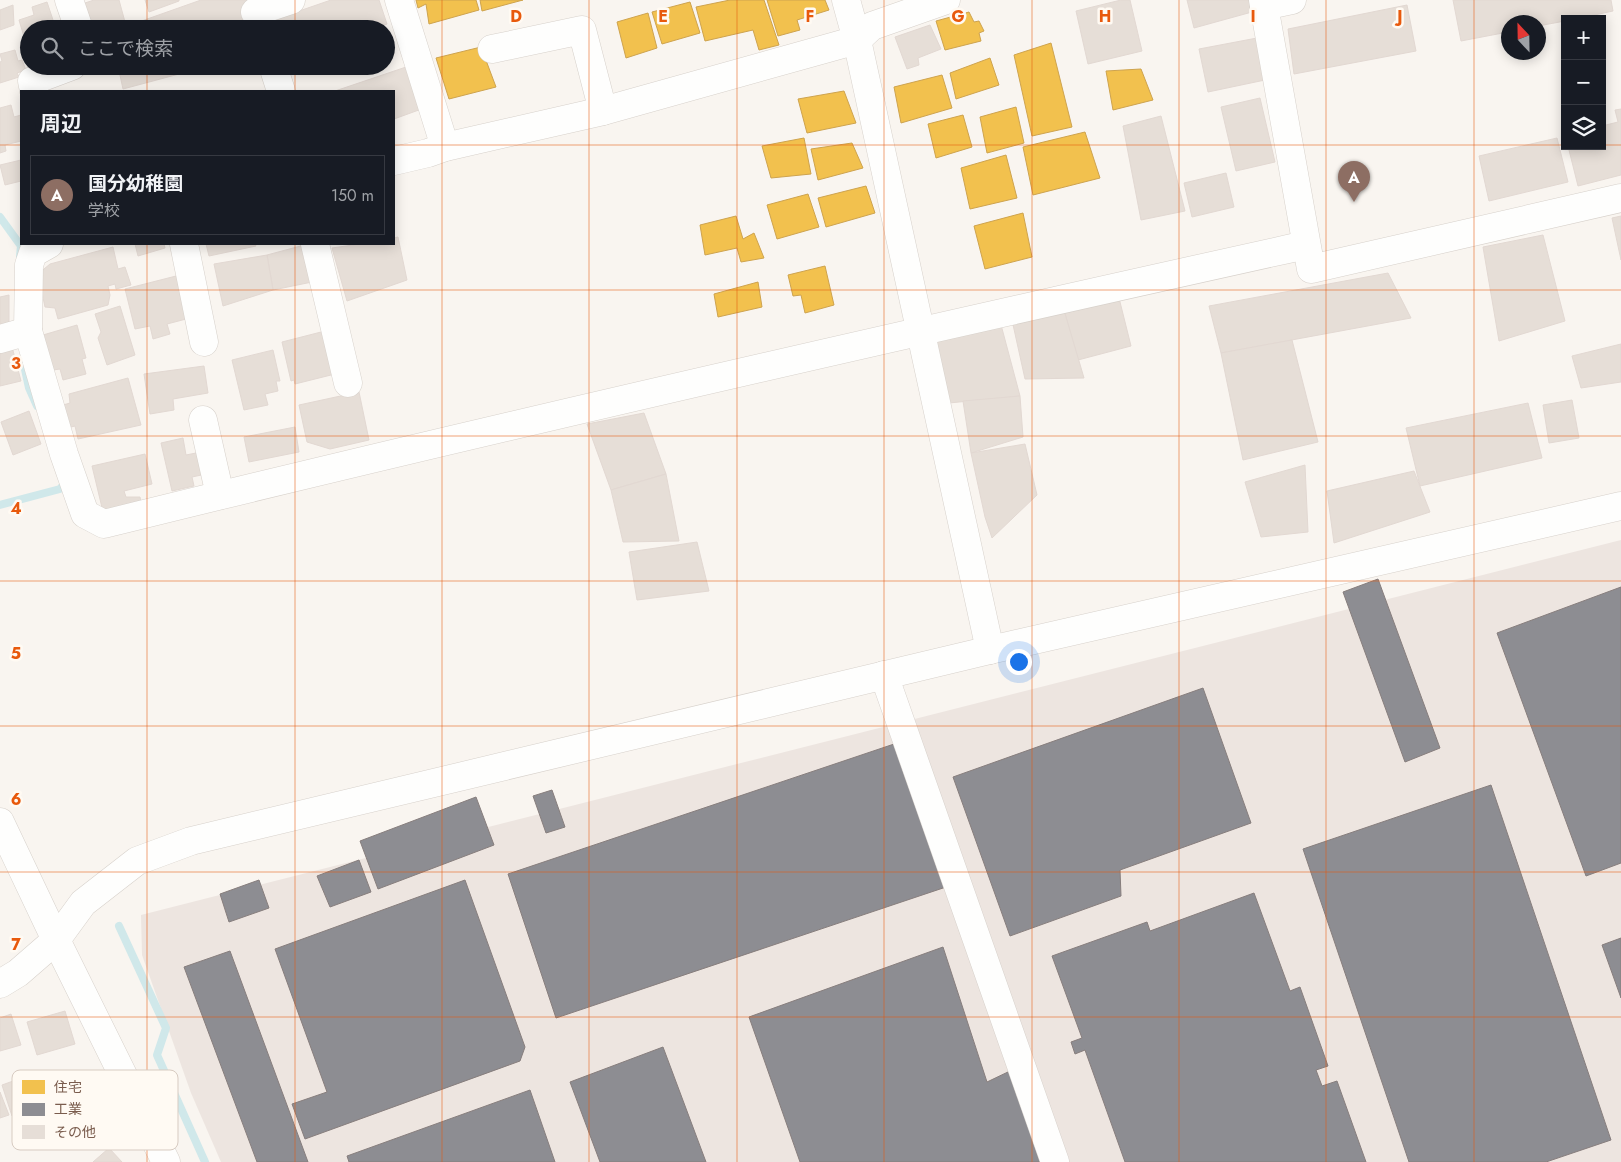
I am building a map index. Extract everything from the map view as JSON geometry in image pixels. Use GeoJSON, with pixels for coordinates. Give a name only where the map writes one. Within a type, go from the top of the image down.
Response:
{"type":"FeatureCollection","features":[{"type":"Feature","properties":{"kind":"street"},"geometry":{"type":"LineString","coordinates":[[69,0],[76,20]]}},
{"type":"Feature","properties":{"kind":"street"},"geometry":{"type":"LineString","coordinates":[[256,14],[291,0]]}},
{"type":"Feature","properties":{"kind":"street"},"geometry":{"type":"LineString","coordinates":[[399,0],[446,147]]}},
{"type":"Feature","properties":{"kind":"street"},"geometry":{"type":"LineString","coordinates":[[846,0],[857,40],[990,650]]}},
{"type":"Feature","properties":{"kind":"street"},"geometry":{"type":"LineString","coordinates":[[395,161],[602,111],[857,40],[872,26],[946,0]]}},
{"type":"Feature","properties":{"kind":"street"},"geometry":{"type":"LineString","coordinates":[[1292,0],[1263,3],[1311,269],[1621,198]]}},
{"type":"Feature","properties":{"kind":"street"},"geometry":{"type":"LineString","coordinates":[[492,49],[582,30],[602,111]]}},
{"type":"Feature","properties":{"kind":"street"},"geometry":{"type":"LineString","coordinates":[[34,90],[32,81],[48,75]]}},
{"type":"Feature","properties":{"kind":"street"},"geometry":{"type":"LineString","coordinates":[[276,75],[281,90]]}},
{"type":"Feature","properties":{"kind":"street"},"geometry":{"type":"LineString","coordinates":[[47,245],[33,253],[28,265],[16,335],[64,454],[85,514],[104,524],[220,495],[920,331],[1306,245]]}},
{"type":"Feature","properties":{"kind":"street"},"geometry":{"type":"LineString","coordinates":[[184,245],[204,342]]}},
{"type":"Feature","properties":{"kind":"street"},"geometry":{"type":"LineString","coordinates":[[315,245],[348,383]]}},
{"type":"Feature","properties":{"kind":"street"},"geometry":{"type":"LineString","coordinates":[[203,420],[220,495]]}},
{"type":"Feature","properties":{"kind":"street"},"geometry":{"type":"LineString","coordinates":[[0,984],[18,973],[56,940],[83,903],[137,861],[191,841],[990,650],[1621,506]]}},
{"type":"Feature","properties":{"kind":"street"},"geometry":{"type":"LineString","coordinates":[[884,675],[1054,1162]]}},
{"type":"Feature","properties":{"kind":"street"},"geometry":{"type":"LineString","coordinates":[[0,822],[120,1070]]}},
{"type":"Feature","properties":{"kind":"street"},"geometry":{"type":"LineString","coordinates":[[160,1150],[166,1162]]}},
{"type":"Feature","properties":{"kind":"shaded area"},"geometry":{"type":"Polygon","coordinates":[[[1621,540],[1621,1162],[221,1162],[191,1093],[142,955],[141,915],[1621,540]]]}},
{"type":"Feature","properties":{"kind":"building: 住宅"},"geometry":{"type":"Polygon","coordinates":[[[416,0],[476,0],[479,10],[429,24],[426,4],[418,8],[416,0]]]}},
{"type":"Feature","properties":{"kind":"building: 住宅"},"geometry":{"type":"Polygon","coordinates":[[[480,0],[523,0],[482,11],[480,0]]]}},
{"type":"Feature","properties":{"kind":"building: 住宅"},"geometry":{"type":"Polygon","coordinates":[[[730,0],[764,0],[779,45],[759,50],[753,30],[705,41],[696,7],[730,0]]]}},
{"type":"Feature","properties":{"kind":"building: 住宅"},"geometry":{"type":"Polygon","coordinates":[[[767,0],[825,0],[829,10],[797,20],[800,30],[778,36],[767,0]]]}},
{"type":"Feature","properties":{"kind":"building: 住宅"},"geometry":{"type":"Polygon","coordinates":[[[690,2],[700,33],[662,44],[652,12],[690,2]]]}},
{"type":"Feature","properties":{"kind":"building: 住宅"},"geometry":{"type":"Polygon","coordinates":[[[969,12],[974,22],[979,21],[984,31],[979,33],[981,41],[945,50],[936,21],[969,12]]]}},
{"type":"Feature","properties":{"kind":"building: 住宅"},"geometry":{"type":"Polygon","coordinates":[[[648,13],[657,48],[626,58],[617,22],[648,13]]]}},
{"type":"Feature","properties":{"kind":"building: 住宅"},"geometry":{"type":"Polygon","coordinates":[[[1051,43],[1072,127],[1032,136],[1014,55],[1051,43]]]}},
{"type":"Feature","properties":{"kind":"building: 住宅"},"geometry":{"type":"Polygon","coordinates":[[[481,47],[496,87],[449,99],[436,58],[481,47]]]}},
{"type":"Feature","properties":{"kind":"building: 住宅"},"geometry":{"type":"Polygon","coordinates":[[[990,58],[999,85],[956,99],[950,73],[990,58]]]}},
{"type":"Feature","properties":{"kind":"building: 住宅"},"geometry":{"type":"Polygon","coordinates":[[[1141,69],[1153,100],[1113,110],[1106,71],[1141,69]]]}},
{"type":"Feature","properties":{"kind":"building: 住宅"},"geometry":{"type":"Polygon","coordinates":[[[942,75],[952,108],[901,123],[894,87],[942,75]]]}},
{"type":"Feature","properties":{"kind":"building: 住宅"},"geometry":{"type":"Polygon","coordinates":[[[844,91],[856,123],[807,133],[798,99],[844,91]]]}},
{"type":"Feature","properties":{"kind":"building: 住宅"},"geometry":{"type":"Polygon","coordinates":[[[1016,107],[1024,143],[987,153],[980,117],[1016,107]]]}},
{"type":"Feature","properties":{"kind":"building: 住宅"},"geometry":{"type":"Polygon","coordinates":[[[963,115],[972,147],[936,158],[928,124],[963,115]]]}},
{"type":"Feature","properties":{"kind":"building: 住宅"},"geometry":{"type":"Polygon","coordinates":[[[1085,132],[1100,178],[1033,195],[1023,147],[1085,132]]]}},
{"type":"Feature","properties":{"kind":"building: 住宅"},"geometry":{"type":"Polygon","coordinates":[[[804,138],[811,174],[771,178],[762,146],[804,138]]]}},
{"type":"Feature","properties":{"kind":"building: 住宅"},"geometry":{"type":"Polygon","coordinates":[[[852,143],[863,168],[818,180],[811,149],[852,143]]]}},
{"type":"Feature","properties":{"kind":"building: 住宅"},"geometry":{"type":"Polygon","coordinates":[[[1006,155],[1017,198],[970,209],[961,168],[1006,155]]]}},
{"type":"Feature","properties":{"kind":"building: 住宅"},"geometry":{"type":"Polygon","coordinates":[[[866,186],[875,213],[826,227],[818,198],[866,186]]]}},
{"type":"Feature","properties":{"kind":"building: 住宅"},"geometry":{"type":"Polygon","coordinates":[[[808,194],[819,227],[777,239],[767,205],[808,194]]]}},
{"type":"Feature","properties":{"kind":"building: 住宅"},"geometry":{"type":"Polygon","coordinates":[[[1023,213],[1032,257],[985,269],[974,226],[1023,213]]]}},
{"type":"Feature","properties":{"kind":"building: 住宅"},"geometry":{"type":"Polygon","coordinates":[[[736,216],[743,239],[754,233],[764,258],[741,262],[737,248],[705,255],[700,225],[736,216]]]}},
{"type":"Feature","properties":{"kind":"building: 住宅"},"geometry":{"type":"Polygon","coordinates":[[[825,266],[834,305],[805,313],[801,295],[793,296],[788,275],[825,266]]]}},
{"type":"Feature","properties":{"kind":"building: 住宅"},"geometry":{"type":"Polygon","coordinates":[[[758,282],[762,307],[718,317],[714,294],[758,282]]]}},
{"type":"Feature","properties":{"kind":"building: 工業"},"geometry":{"type":"Polygon","coordinates":[[[1378,579],[1440,748],[1405,762],[1343,592],[1378,579]]]}},
{"type":"Feature","properties":{"kind":"building: 工業"},"geometry":{"type":"Polygon","coordinates":[[[1621,587],[1621,863],[1586,876],[1497,633],[1621,587]]]}},
{"type":"Feature","properties":{"kind":"building: 工業"},"geometry":{"type":"Polygon","coordinates":[[[1203,688],[1251,823],[1120,870],[1121,896],[1010,936],[953,777],[1203,688]]]}},
{"type":"Feature","properties":{"kind":"building: 工業"},"geometry":{"type":"Polygon","coordinates":[[[903,741],[952,885],[556,1018],[508,874],[903,741]]]}},
{"type":"Feature","properties":{"kind":"building: 工業"},"geometry":{"type":"Polygon","coordinates":[[[1491,785],[1611,1140],[1546,1162],[1409,1162],[1303,849],[1491,785]]]}},
{"type":"Feature","properties":{"kind":"building: 工業"},"geometry":{"type":"Polygon","coordinates":[[[552,790],[565,827],[546,833],[533,796],[552,790]]]}},
{"type":"Feature","properties":{"kind":"building: 工業"},"geometry":{"type":"Polygon","coordinates":[[[476,797],[494,845],[378,889],[360,841],[476,797]]]}},
{"type":"Feature","properties":{"kind":"building: 工業"},"geometry":{"type":"Polygon","coordinates":[[[359,860],[371,892],[330,907],[317,876],[359,860]]]}},
{"type":"Feature","properties":{"kind":"building: 工業"},"geometry":{"type":"Polygon","coordinates":[[[259,880],[269,908],[229,922],[220,894],[259,880]]]}},
{"type":"Feature","properties":{"kind":"building: 工業"},"geometry":{"type":"Polygon","coordinates":[[[465,880],[525,1047],[520,1061],[305,1139],[292,1104],[327,1092],[275,949],[465,880]]]}},
{"type":"Feature","properties":{"kind":"building: 工業"},"geometry":{"type":"Polygon","coordinates":[[[1254,893],[1290,991],[1300,987],[1328,1066],[1316,1070],[1322,1086],[1337,1081],[1366,1162],[1125,1162],[1085,1050],[1075,1054],[1071,1042],[1082,1038],[1052,956],[1147,922],[1150,931],[1254,893]]]}},
{"type":"Feature","properties":{"kind":"building: 工業"},"geometry":{"type":"Polygon","coordinates":[[[1621,938],[1621,998],[1602,945],[1621,938]]]}},
{"type":"Feature","properties":{"kind":"building: 工業"},"geometry":{"type":"Polygon","coordinates":[[[943,947],[987,1082],[1010,1071],[1043,1162],[800,1162],[749,1017],[943,947]]]}},
{"type":"Feature","properties":{"kind":"building: 工業"},"geometry":{"type":"Polygon","coordinates":[[[230,951],[308,1162],[257,1162],[184,967],[230,951]]]}},
{"type":"Feature","properties":{"kind":"building: 工業"},"geometry":{"type":"Polygon","coordinates":[[[663,1047],[706,1162],[600,1162],[570,1082],[663,1047]]]}},
{"type":"Feature","properties":{"kind":"building: 工業"},"geometry":{"type":"Polygon","coordinates":[[[530,1090],[555,1162],[349,1162],[347,1156],[530,1090]]]}},
{"type":"Feature","properties":{"kind":"building: その他"},"geometry":{"type":"Polygon","coordinates":[[[94,0],[119,0],[124,20],[86,20],[82,4],[94,0]]]}},
{"type":"Feature","properties":{"kind":"building: その他"},"geometry":{"type":"Polygon","coordinates":[[[145,0],[179,0],[179,1],[149,12],[145,0]]]}},
{"type":"Feature","properties":{"kind":"building: その他"},"geometry":{"type":"Polygon","coordinates":[[[201,0],[251,0],[258,20],[144,20],[201,0]]]}},
{"type":"Feature","properties":{"kind":"building: その他"},"geometry":{"type":"Polygon","coordinates":[[[331,0],[379,0],[386,20],[273,20],[331,0]]]}},
{"type":"Feature","properties":{"kind":"building: その他"},"geometry":{"type":"Polygon","coordinates":[[[1121,0],[1130,0],[1142,51],[1088,64],[1076,11],[1121,0]]]}},
{"type":"Feature","properties":{"kind":"building: その他"},"geometry":{"type":"Polygon","coordinates":[[[1187,0],[1249,0],[1252,12],[1194,28],[1187,0]]]}},
{"type":"Feature","properties":{"kind":"building: その他"},"geometry":{"type":"Polygon","coordinates":[[[1453,0],[1611,0],[1613,11],[1594,15],[1561,15],[1561,22],[1546,25],[1546,15],[1501,15],[1501,33],[1461,41],[1453,0]]]}},
{"type":"Feature","properties":{"kind":"building: その他"},"geometry":{"type":"Polygon","coordinates":[[[47,2],[53,20],[20,20],[20,23],[19,20],[34,15],[32,7],[47,2]]]}},
{"type":"Feature","properties":{"kind":"building: その他"},"geometry":{"type":"Polygon","coordinates":[[[13,5],[14,25],[0,30],[0,10],[13,5]]]}},
{"type":"Feature","properties":{"kind":"building: その他"},"geometry":{"type":"Polygon","coordinates":[[[1407,5],[1416,51],[1294,74],[1288,29],[1407,5]]]}},
{"type":"Feature","properties":{"kind":"building: その他"},"geometry":{"type":"Polygon","coordinates":[[[930,25],[941,49],[918,58],[919,65],[907,69],[895,37],[930,25]]]}},
{"type":"Feature","properties":{"kind":"building: その他"},"geometry":{"type":"Polygon","coordinates":[[[1257,38],[1265,80],[1208,92],[1199,49],[1257,38]]]}},
{"type":"Feature","properties":{"kind":"building: その他"},"geometry":{"type":"Polygon","coordinates":[[[15,50],[18,61],[20,60],[20,72],[17,73],[19,77],[0,83],[0,62],[2,61],[0,54],[15,50]]]}},
{"type":"Feature","properties":{"kind":"building: その他"},"geometry":{"type":"Polygon","coordinates":[[[412,65],[427,107],[395,119],[395,90],[338,90],[382,75],[395,75],[395,71],[412,65]]]}},
{"type":"Feature","properties":{"kind":"building: その他"},"geometry":{"type":"Polygon","coordinates":[[[120,75],[175,75],[123,89],[120,75]]]}},
{"type":"Feature","properties":{"kind":"building: その他"},"geometry":{"type":"Polygon","coordinates":[[[1260,98],[1275,162],[1236,171],[1221,107],[1260,98]]]}},
{"type":"Feature","properties":{"kind":"building: その他"},"geometry":{"type":"Polygon","coordinates":[[[11,105],[14,117],[20,115],[20,141],[5,145],[6,151],[0,153],[0,108],[11,105]]]}},
{"type":"Feature","properties":{"kind":"building: その他"},"geometry":{"type":"Polygon","coordinates":[[[1621,109],[1621,175],[1578,186],[1569,150],[1606,150],[1606,125],[1618,122],[1615,110],[1621,109]]]}},
{"type":"Feature","properties":{"kind":"building: その他"},"geometry":{"type":"Polygon","coordinates":[[[1161,116],[1185,211],[1141,220],[1123,126],[1161,116]]]}},
{"type":"Feature","properties":{"kind":"building: その他"},"geometry":{"type":"Polygon","coordinates":[[[1557,138],[1568,182],[1489,201],[1479,156],[1557,138]]]}},
{"type":"Feature","properties":{"kind":"building: その他"},"geometry":{"type":"Polygon","coordinates":[[[20,160],[20,181],[5,185],[0,165],[20,160]]]}},
{"type":"Feature","properties":{"kind":"building: その他"},"geometry":{"type":"Polygon","coordinates":[[[1226,173],[1234,207],[1192,217],[1184,183],[1226,173]]]}},
{"type":"Feature","properties":{"kind":"building: その他"},"geometry":{"type":"Polygon","coordinates":[[[1621,216],[1621,260],[1612,218],[1621,216]]]}},
{"type":"Feature","properties":{"kind":"building: その他"},"geometry":{"type":"Polygon","coordinates":[[[1543,235],[1565,321],[1499,341],[1483,247],[1543,235]]]}},
{"type":"Feature","properties":{"kind":"building: その他"},"geometry":{"type":"Polygon","coordinates":[[[398,237],[407,280],[347,301],[332,248],[353,245],[395,245],[395,238],[398,237]]]}},
{"type":"Feature","properties":{"kind":"building: その他"},"geometry":{"type":"Polygon","coordinates":[[[135,245],[164,245],[165,248],[138,256],[135,245]]]}},
{"type":"Feature","properties":{"kind":"building: その他"},"geometry":{"type":"Polygon","coordinates":[[[206,245],[256,246],[209,256],[206,245]]]}},
{"type":"Feature","properties":{"kind":"building: その他"},"geometry":{"type":"Polygon","coordinates":[[[308,245],[317,281],[273,290],[267,255],[308,245]]]}},
{"type":"Feature","properties":{"kind":"building: その他"},"geometry":{"type":"Polygon","coordinates":[[[113,247],[118,269],[125,267],[131,285],[116,289],[115,284],[108,286],[110,295],[108,305],[58,319],[55,308],[45,307],[38,274],[50,264],[113,247]]]}},
{"type":"Feature","properties":{"kind":"building: その他"},"geometry":{"type":"Polygon","coordinates":[[[267,255],[273,290],[223,306],[214,264],[267,255]]]}},
{"type":"Feature","properties":{"kind":"building: その他"},"geometry":{"type":"Polygon","coordinates":[[[1388,273],[1411,318],[1221,353],[1209,306],[1388,273]]]}},
{"type":"Feature","properties":{"kind":"building: その他"},"geometry":{"type":"Polygon","coordinates":[[[180,275],[190,318],[167,324],[170,334],[153,339],[150,326],[135,329],[125,289],[180,275]]]}},
{"type":"Feature","properties":{"kind":"building: その他"},"geometry":{"type":"Polygon","coordinates":[[[1118,294],[1131,346],[1078,360],[1061,300],[1118,294]]]}},
{"type":"Feature","properties":{"kind":"building: その他"},"geometry":{"type":"Polygon","coordinates":[[[9,295],[9,331],[0,334],[0,297],[9,295]]]}},
{"type":"Feature","properties":{"kind":"building: その他"},"geometry":{"type":"Polygon","coordinates":[[[1061,300],[1084,378],[1025,379],[1010,311],[1061,300]]]}},
{"type":"Feature","properties":{"kind":"building: その他"},"geometry":{"type":"Polygon","coordinates":[[[120,306],[135,355],[107,365],[98,338],[101,332],[95,314],[120,306]]]}},
{"type":"Feature","properties":{"kind":"building: その他"},"geometry":{"type":"Polygon","coordinates":[[[1000,321],[1020,396],[949,403],[936,338],[1000,321]]]}},
{"type":"Feature","properties":{"kind":"building: その他"},"geometry":{"type":"Polygon","coordinates":[[[77,325],[86,358],[82,359],[86,374],[63,380],[60,369],[53,370],[43,335],[77,325]]]}},
{"type":"Feature","properties":{"kind":"building: その他"},"geometry":{"type":"Polygon","coordinates":[[[325,331],[335,374],[295,384],[294,380],[291,381],[282,342],[325,331]]]}},
{"type":"Feature","properties":{"kind":"building: その他"},"geometry":{"type":"Polygon","coordinates":[[[1292,340],[1318,442],[1243,460],[1221,353],[1292,340]]]}},
{"type":"Feature","properties":{"kind":"building: その他"},"geometry":{"type":"Polygon","coordinates":[[[11,343],[21,381],[0,386],[0,346],[11,343]]]}},
{"type":"Feature","properties":{"kind":"building: その他"},"geometry":{"type":"Polygon","coordinates":[[[1621,344],[1621,382],[1581,388],[1572,356],[1621,344]]]}},
{"type":"Feature","properties":{"kind":"building: その他"},"geometry":{"type":"Polygon","coordinates":[[[273,350],[280,381],[276,381],[278,391],[265,394],[268,405],[244,410],[232,360],[273,350]]]}},
{"type":"Feature","properties":{"kind":"building: その他"},"geometry":{"type":"Polygon","coordinates":[[[204,366],[208,393],[173,399],[174,410],[150,414],[144,374],[204,366]]]}},
{"type":"Feature","properties":{"kind":"building: その他"},"geometry":{"type":"Polygon","coordinates":[[[128,378],[141,425],[78,439],[75,426],[59,430],[53,408],[70,403],[69,394],[128,378]]]}},
{"type":"Feature","properties":{"kind":"building: その他"},"geometry":{"type":"Polygon","coordinates":[[[359,392],[369,440],[330,449],[307,442],[299,405],[359,392]]]}},
{"type":"Feature","properties":{"kind":"building: その他"},"geometry":{"type":"Polygon","coordinates":[[[1020,396],[1023,437],[971,453],[963,401],[1020,396]]]}},
{"type":"Feature","properties":{"kind":"building: その他"},"geometry":{"type":"Polygon","coordinates":[[[1572,400],[1579,438],[1549,443],[1543,405],[1572,400]]]}},
{"type":"Feature","properties":{"kind":"building: その他"},"geometry":{"type":"Polygon","coordinates":[[[1528,403],[1542,458],[1420,486],[1406,428],[1528,403]]]}},
{"type":"Feature","properties":{"kind":"building: その他"},"geometry":{"type":"Polygon","coordinates":[[[29,411],[41,444],[13,455],[1,422],[29,411]]]}},
{"type":"Feature","properties":{"kind":"building: その他"},"geometry":{"type":"Polygon","coordinates":[[[644,413],[666,474],[611,490],[587,424],[644,413]]]}},
{"type":"Feature","properties":{"kind":"building: その他"},"geometry":{"type":"Polygon","coordinates":[[[295,427],[299,452],[249,462],[244,437],[295,427]]]}},
{"type":"Feature","properties":{"kind":"building: その他"},"geometry":{"type":"Polygon","coordinates":[[[183,438],[186,455],[201,452],[206,474],[192,477],[194,486],[172,491],[161,443],[183,438]]]}},
{"type":"Feature","properties":{"kind":"building: その他"},"geometry":{"type":"Polygon","coordinates":[[[1025,444],[1037,495],[992,538],[985,517],[971,453],[1025,444]]]}},
{"type":"Feature","properties":{"kind":"building: その他"},"geometry":{"type":"Polygon","coordinates":[[[145,454],[152,484],[124,491],[126,497],[140,497],[143,511],[105,520],[92,466],[145,454]]]}},
{"type":"Feature","properties":{"kind":"building: その他"},"geometry":{"type":"Polygon","coordinates":[[[1305,465],[1308,532],[1261,537],[1245,482],[1305,465]]]}},
{"type":"Feature","properties":{"kind":"building: その他"},"geometry":{"type":"Polygon","coordinates":[[[1414,471],[1430,512],[1334,543],[1327,491],[1414,471]]]}},
{"type":"Feature","properties":{"kind":"building: その他"},"geometry":{"type":"Polygon","coordinates":[[[666,474],[679,541],[623,542],[611,490],[666,474]]]}},
{"type":"Feature","properties":{"kind":"building: その他"},"geometry":{"type":"Polygon","coordinates":[[[697,542],[709,591],[637,600],[629,552],[697,542]]]}},
{"type":"Feature","properties":{"kind":"building: その他"},"geometry":{"type":"Polygon","coordinates":[[[65,1011],[75,1044],[37,1055],[27,1022],[65,1011]]]}},
{"type":"Feature","properties":{"kind":"building: その他"},"geometry":{"type":"Polygon","coordinates":[[[11,1014],[21,1045],[0,1051],[0,1018],[11,1014]]]}},
{"type":"Feature","properties":{"kind":"building: その他"},"geometry":{"type":"Polygon","coordinates":[[[12,1081],[12,1116],[2,1085],[12,1081]]]}},
{"type":"Feature","properties":{"kind":"building: その他"},"geometry":{"type":"Polygon","coordinates":[[[0,1092],[9,1115],[0,1118],[0,1092]]]}},
{"type":"Feature","properties":{"kind":"building: その他"},"geometry":{"type":"Polygon","coordinates":[[[107,1150],[111,1150],[122,1162],[93,1162],[107,1150]]]}},
{"type":"Feature","properties":{"kind":"waterway"},"geometry":{"type":"LineString","coordinates":[[0,217],[20,245]]}},
{"type":"Feature","properties":{"kind":"waterway"},"geometry":{"type":"LineString","coordinates":[[20,245],[20,256]]}},
{"type":"Feature","properties":{"kind":"waterway"},"geometry":{"type":"LineString","coordinates":[[24,365],[29,388],[37,406]]}},
{"type":"Feature","properties":{"kind":"waterway"},"geometry":{"type":"LineString","coordinates":[[0,505],[60,489],[65,480]]}},
{"type":"Feature","properties":{"kind":"waterway"},"geometry":{"type":"LineString","coordinates":[[119,926],[166,1028],[157,1055],[164,1070]]}},
{"type":"Feature","properties":{"kind":"waterway"},"geometry":{"type":"LineString","coordinates":[[178,1102],[205,1162]]}},
{"type":"Feature","properties":{"kind":"place","name":"国分幼稚園"},"geometry":{"type":"Point","coordinates":[1354,202]}}]}
